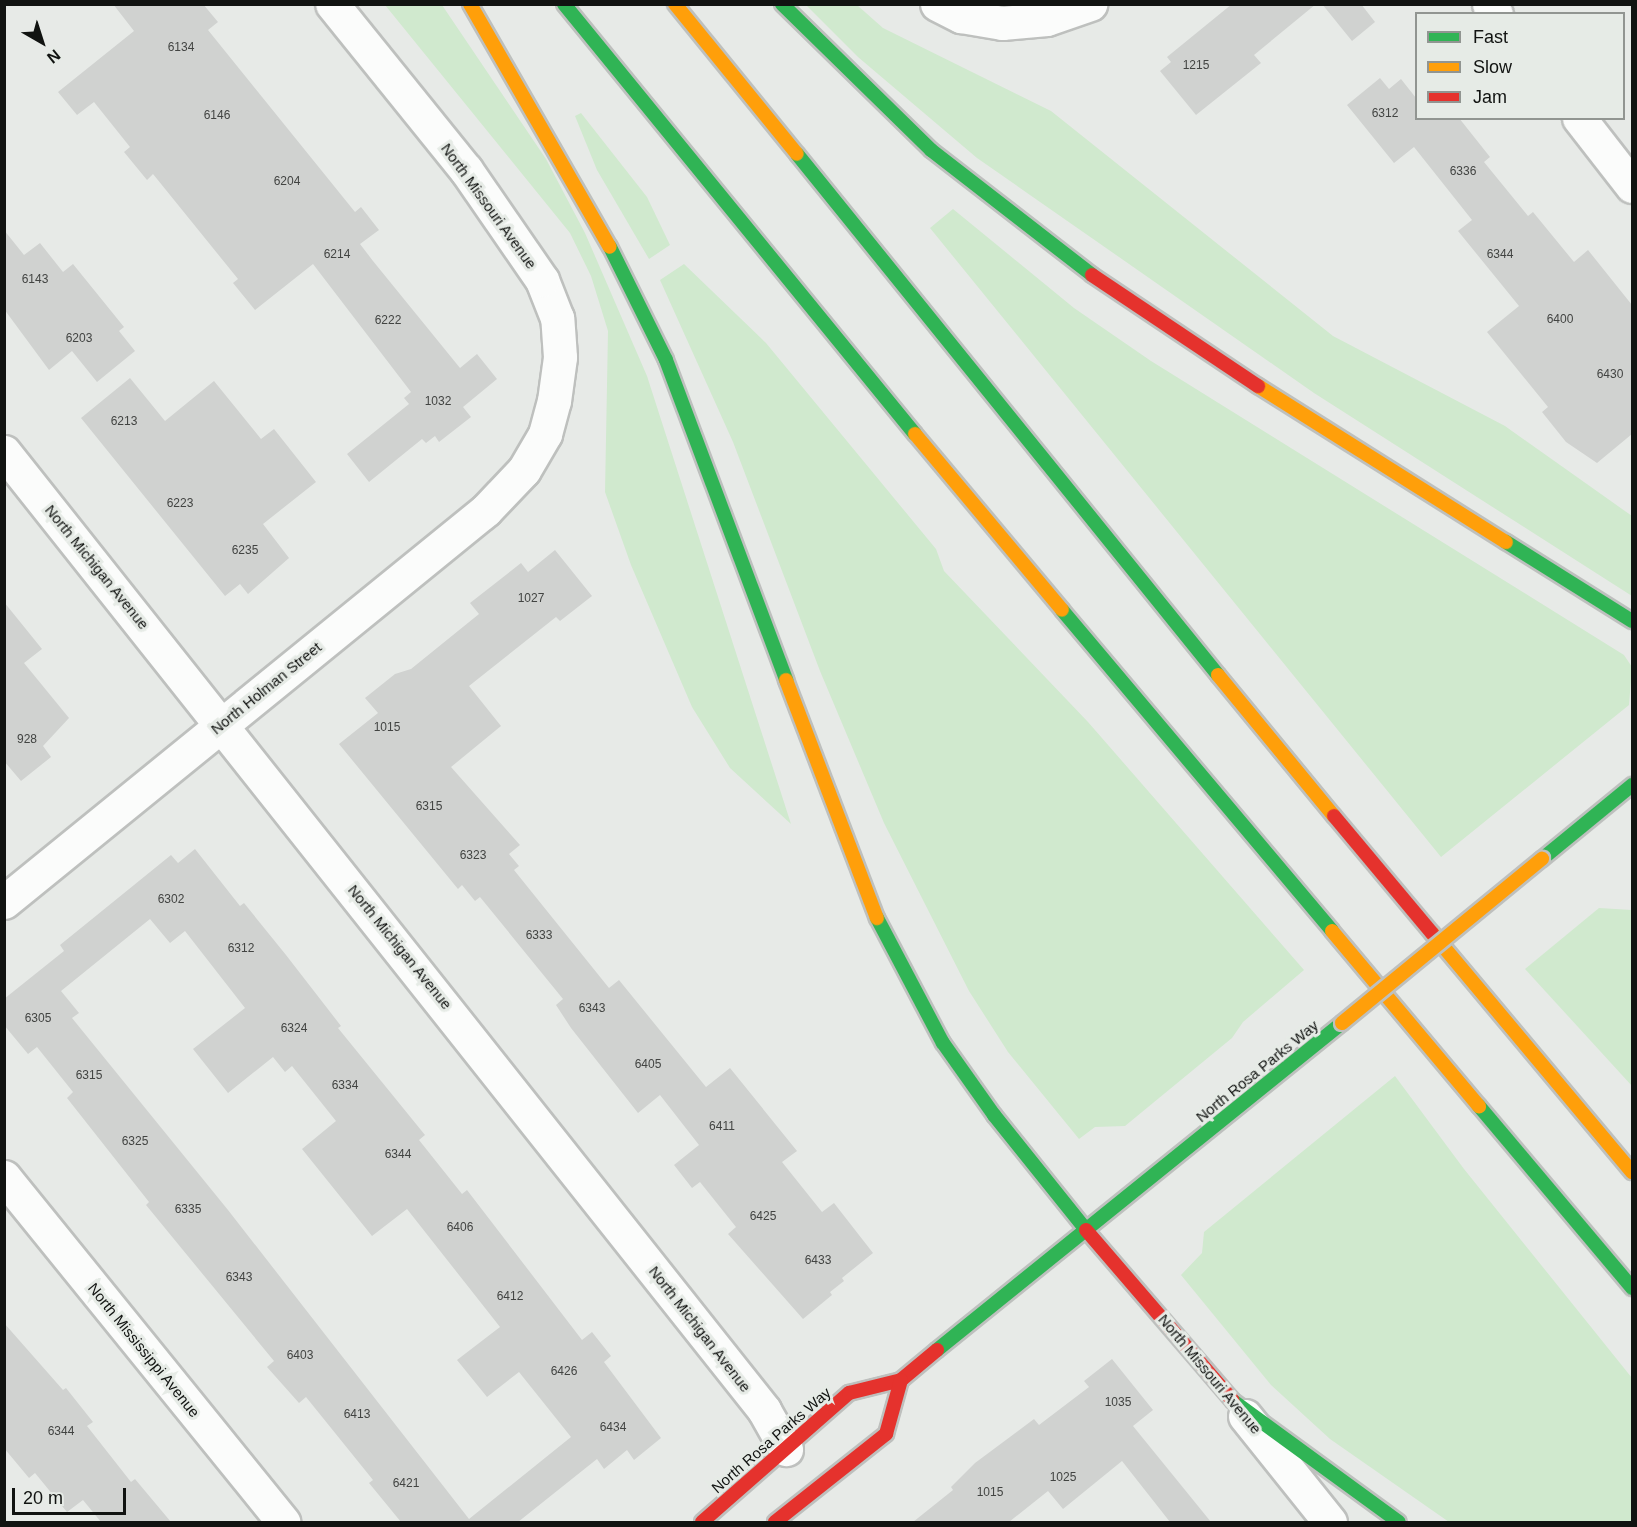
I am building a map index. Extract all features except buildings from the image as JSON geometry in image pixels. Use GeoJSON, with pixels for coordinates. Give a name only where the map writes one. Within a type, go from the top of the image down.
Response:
{"type":"FeatureCollection","features":[{"type":"Feature","properties":{"kind":"main road","name":"North Missouri Avenue"},"geometry":{"type":"LineString","coordinates":[[470,4],[626,273],[666,360],[868,900],[907,981],[943,1043],[994,1115],[1086,1230],[1233,1401]]}},
{"type":"Feature","properties":{"kind":"main road"},"geometry":{"type":"LineString","coordinates":[[564,4],[944,469],[1632,1288]]}},
{"type":"Feature","properties":{"kind":"main road"},"geometry":{"type":"LineString","coordinates":[[675,4],[1267,735],[1632,1172]]}},
{"type":"Feature","properties":{"kind":"main road"},"geometry":{"type":"LineString","coordinates":[[782,4],[931,150],[1079,267],[1269,393],[1632,621]]}},
{"type":"Feature","properties":{"kind":"main road","name":"North Rosa Parks Way"},"geometry":{"type":"LineString","coordinates":[[702,1522],[849,1393],[901,1380],[1284,1071],[1632,785]]}},
{"type":"Feature","properties":{"kind":"main road"},"geometry":{"type":"LineString","coordinates":[[793,1516],[886,1434],[901,1380]]}},
{"type":"Feature","properties":{"kind":"main road"},"geometry":{"type":"LineString","coordinates":[[1233,1401],[1399,1522]]}},
{"type":"Feature","properties":{"kind":"street","name":"North Missouri Avenue"},"geometry":{"type":"LineString","coordinates":[[332,4],[466,170],[542,280],[557,318],[560,357],[545,434],[524,470]]}},
{"type":"Feature","properties":{"kind":"street"},"geometry":{"type":"LineString","coordinates":[[949,10],[1002,23],[1036,20],[1090,4]]}},
{"type":"Feature","properties":{"kind":"street"},"geometry":{"type":"LineString","coordinates":[[1581,120],[1632,186]]}},
{"type":"Feature","properties":{"kind":"street","name":"North Michigan Avenue"},"geometry":{"type":"LineString","coordinates":[[4,452],[222,724],[749,1392],[786,1449]]}},
{"type":"Feature","properties":{"kind":"street","name":"North Holman Street"},"geometry":{"type":"LineString","coordinates":[[4,902],[486,510],[524,470]]}},
{"type":"Feature","properties":{"kind":"street","name":"North Mississippi Avenue"},"geometry":{"type":"LineString","coordinates":[[4,1177],[283,1522]]}},
{"type":"Feature","properties":{"kind":"street","name":"North Missouri Avenue"},"geometry":{"type":"LineString","coordinates":[[1233,1401],[1330,1522]]}},
{"type":"Feature","properties":{"kind":"green space"},"geometry":{"type":"Polygon","coordinates":[[[385,5],[442,5],[546,159],[585,233],[647,376],[791,824],[730,768],[692,707],[631,565],[605,492],[608,331],[591,276],[570,233],[385,5]]]}},
{"type":"Feature","properties":{"kind":"green space"},"geometry":{"type":"Polygon","coordinates":[[[806,5],[857,5],[883,28],[1051,111],[1333,336],[1505,426],[1632,516],[1632,596],[1314,393],[977,158],[858,57],[806,5]]]}},
{"type":"Feature","properties":{"kind":"green space"},"geometry":{"type":"Polygon","coordinates":[[[581,113],[647,197],[670,245],[649,259],[597,170],[575,116],[581,113]]]}},
{"type":"Feature","properties":{"kind":"green space"},"geometry":{"type":"Polygon","coordinates":[[[953,209],[1074,308],[1151,361],[1624,655],[1632,667],[1629,705],[1441,857],[930,228],[953,209]]]}},
{"type":"Feature","properties":{"kind":"green space"},"geometry":{"type":"Polygon","coordinates":[[[684,264],[766,343],[936,549],[944,571],[1088,722],[1304,970],[1243,1022],[1232,1038],[1125,1126],[1095,1127],[1079,1139],[1008,1052],[969,991],[884,823],[820,671],[733,442],[660,280],[684,264]]]}},
{"type":"Feature","properties":{"kind":"green space"},"geometry":{"type":"Polygon","coordinates":[[[1599,908],[1632,910],[1632,1086],[1525,969],[1599,908]]]}},
{"type":"Feature","properties":{"kind":"green space"},"geometry":{"type":"Polygon","coordinates":[[[1395,1076],[1464,1169],[1632,1378],[1632,1522],[1449,1522],[1330,1439],[1271,1385],[1181,1275],[1202,1253],[1204,1232],[1395,1076]]]}},
{"type":"Feature","properties":{"kind":"traffic: fast"},"geometry":{"type":"LineString","coordinates":[[564,4],[915,434]]}},
{"type":"Feature","properties":{"kind":"traffic: fast"},"geometry":{"type":"LineString","coordinates":[[782,4],[931,150],[1092,275]]}},
{"type":"Feature","properties":{"kind":"traffic: fast"},"geometry":{"type":"LineString","coordinates":[[797,154],[1218,675]]}},
{"type":"Feature","properties":{"kind":"traffic: fast"},"geometry":{"type":"LineString","coordinates":[[610,247],[666,360],[786,680]]}},
{"type":"Feature","properties":{"kind":"traffic: fast"},"geometry":{"type":"LineString","coordinates":[[1506,542],[1632,621]]}},
{"type":"Feature","properties":{"kind":"traffic: fast"},"geometry":{"type":"LineString","coordinates":[[1062,610],[1332,931]]}},
{"type":"Feature","properties":{"kind":"traffic: fast"},"geometry":{"type":"LineString","coordinates":[[1542,859],[1632,785]]}},
{"type":"Feature","properties":{"kind":"traffic: fast"},"geometry":{"type":"LineString","coordinates":[[877,918],[943,1043],[994,1115],[1086,1230]]}},
{"type":"Feature","properties":{"kind":"traffic: fast"},"geometry":{"type":"LineString","coordinates":[[937,1350],[1342,1023]]}},
{"type":"Feature","properties":{"kind":"traffic: fast"},"geometry":{"type":"LineString","coordinates":[[1479,1106],[1632,1288]]}},
{"type":"Feature","properties":{"kind":"traffic: fast"},"geometry":{"type":"LineString","coordinates":[[1233,1401],[1399,1522]]}},
{"type":"Feature","properties":{"kind":"traffic: slow"},"geometry":{"type":"LineString","coordinates":[[470,4],[610,247]]}},
{"type":"Feature","properties":{"kind":"traffic: slow"},"geometry":{"type":"LineString","coordinates":[[675,4],[797,154]]}},
{"type":"Feature","properties":{"kind":"traffic: slow"},"geometry":{"type":"LineString","coordinates":[[1258,386],[1506,542]]}},
{"type":"Feature","properties":{"kind":"traffic: slow"},"geometry":{"type":"LineString","coordinates":[[915,434],[1062,610]]}},
{"type":"Feature","properties":{"kind":"traffic: slow"},"geometry":{"type":"LineString","coordinates":[[1218,675],[1334,816]]}},
{"type":"Feature","properties":{"kind":"traffic: slow"},"geometry":{"type":"LineString","coordinates":[[786,680],[877,918]]}},
{"type":"Feature","properties":{"kind":"traffic: slow"},"geometry":{"type":"LineString","coordinates":[[1342,1023],[1542,859]]}},
{"type":"Feature","properties":{"kind":"traffic: slow"},"geometry":{"type":"LineString","coordinates":[[1332,931],[1479,1106]]}},
{"type":"Feature","properties":{"kind":"traffic: slow"},"geometry":{"type":"LineString","coordinates":[[1432,933],[1632,1172]]}},
{"type":"Feature","properties":{"kind":"traffic: jam"},"geometry":{"type":"LineString","coordinates":[[1092,275],[1258,386]]}},
{"type":"Feature","properties":{"kind":"traffic: jam"},"geometry":{"type":"LineString","coordinates":[[1334,816],[1432,933]]}},
{"type":"Feature","properties":{"kind":"traffic: jam"},"geometry":{"type":"LineString","coordinates":[[1086,1230],[1233,1401]]}},
{"type":"Feature","properties":{"kind":"traffic: jam"},"geometry":{"type":"LineString","coordinates":[[702,1522],[849,1393],[901,1380],[937,1350]]}},
{"type":"Feature","properties":{"kind":"traffic: jam"},"geometry":{"type":"LineString","coordinates":[[775,1522],[886,1434],[901,1380]]}}]}
